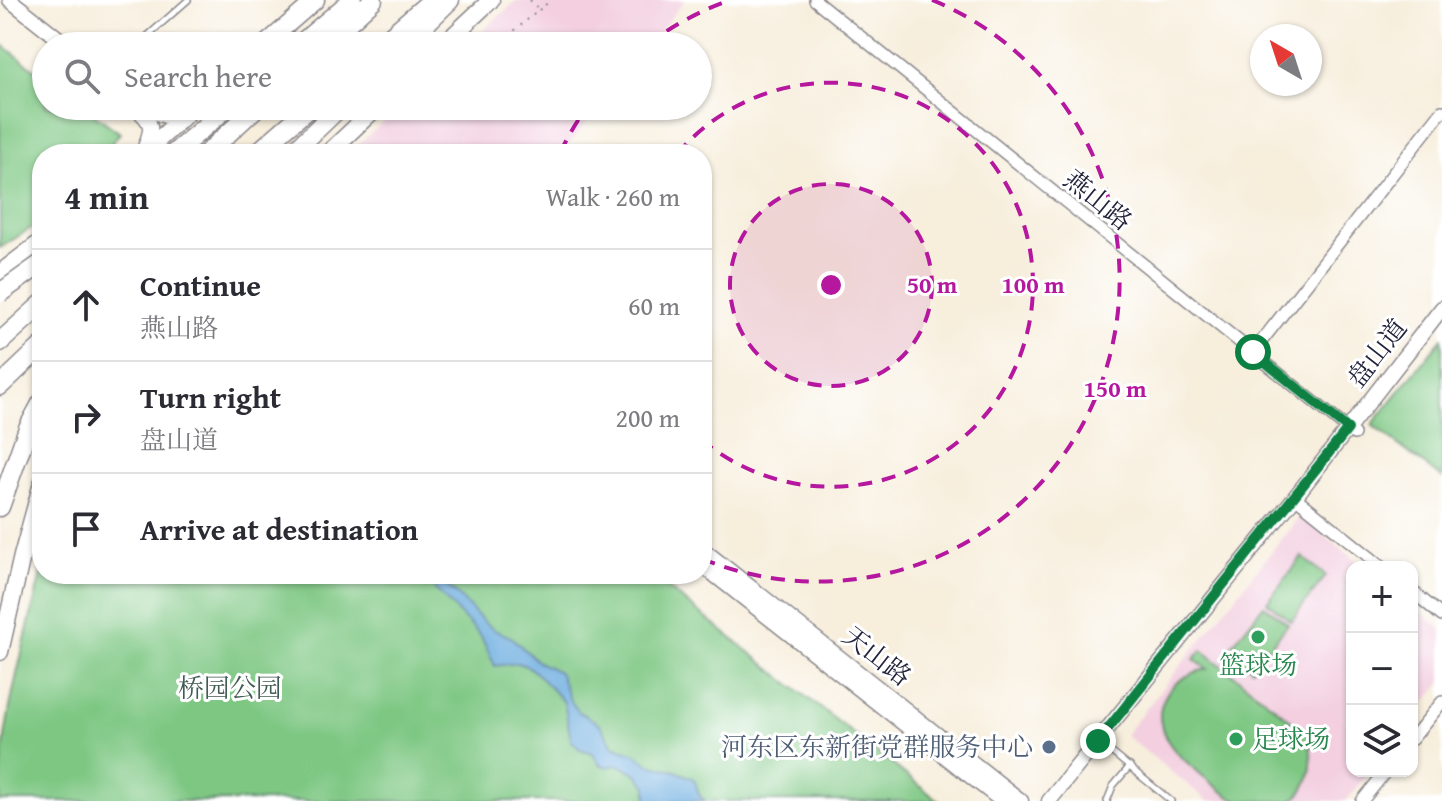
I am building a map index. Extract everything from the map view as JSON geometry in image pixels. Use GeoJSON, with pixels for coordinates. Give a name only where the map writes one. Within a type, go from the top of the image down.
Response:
{"type":"FeatureCollection","features":[{"type":"Feature","properties":{"kind":"highway"},"geometry":{"type":"LineString","coordinates":[[314,32],[352,0]]}},
{"type":"Feature","properties":{"kind":"highway"},"geometry":{"type":"LineString","coordinates":[[338,32],[373,0]]}},
{"type":"Feature","properties":{"kind":"highway"},"geometry":{"type":"LineString","coordinates":[[395,32],[432,0]]}},
{"type":"Feature","properties":{"kind":"highway"},"geometry":{"type":"LineString","coordinates":[[417,32],[450,0]]}},
{"type":"Feature","properties":{"kind":"highway"},"geometry":{"type":"LineString","coordinates":[[185,144],[213,120]]}},
{"type":"Feature","properties":{"kind":"highway"},"geometry":{"type":"LineString","coordinates":[[217,144],[243,120]]}},
{"type":"Feature","properties":{"kind":"highway"},"geometry":{"type":"LineString","coordinates":[[267,144],[295,120]]}},
{"type":"Feature","properties":{"kind":"highway"},"geometry":{"type":"LineString","coordinates":[[301,144],[326,120]]}},
{"type":"Feature","properties":{"kind":"highway"},"geometry":{"type":"LineString","coordinates":[[0,293],[32,270]]}},
{"type":"Feature","properties":{"kind":"highway"},"geometry":{"type":"LineString","coordinates":[[0,342],[32,313]]}},
{"type":"Feature","properties":{"kind":"highway"},"geometry":{"type":"LineString","coordinates":[[0,386],[32,356]]}},
{"type":"Feature","properties":{"kind":"highway"},"geometry":{"type":"LineString","coordinates":[[0,507],[32,421]]}},
{"type":"Feature","properties":{"kind":"main road"},"geometry":{"type":"LineString","coordinates":[[279,32],[316,0]]}},
{"type":"Feature","properties":{"kind":"main road"},"geometry":{"type":"LineString","coordinates":[[457,32],[491,0]]}},
{"type":"Feature","properties":{"kind":"main road"},"geometry":{"type":"LineString","coordinates":[[153,144],[179,120]]}},
{"type":"Feature","properties":{"kind":"main road"},"geometry":{"type":"LineString","coordinates":[[338,144],[363,120]]}},
{"type":"Feature","properties":{"kind":"main road"},"geometry":{"type":"LineString","coordinates":[[0,273],[32,249]]}},
{"type":"Feature","properties":{"kind":"main road"},"geometry":{"type":"LineString","coordinates":[[0,652],[32,520]]}},
{"type":"Feature","properties":{"kind":"street"},"geometry":{"type":"LineString","coordinates":[[10,0],[50,32]]}},
{"type":"Feature","properties":{"kind":"street","name":"燕山路"},"geometry":{"type":"LineString","coordinates":[[815,0],[1351,432]]}},
{"type":"Feature","properties":{"kind":"street"},"geometry":{"type":"LineString","coordinates":[[0,3],[37,32]]}},
{"type":"Feature","properties":{"kind":"street"},"geometry":{"type":"LineString","coordinates":[[1253,352],[1442,111]]}},
{"type":"Feature","properties":{"kind":"street"},"geometry":{"type":"LineString","coordinates":[[146,144],[151,134],[148,120]]}},
{"type":"Feature","properties":{"kind":"street","name":"盘山道"},"geometry":{"type":"LineString","coordinates":[[1351,432],[1442,308]]}},
{"type":"Feature","properties":{"kind":"street","name":"盘山道"},"geometry":{"type":"LineString","coordinates":[[1049,801],[1101,743],[1442,322]]}},
{"type":"Feature","properties":{"kind":"street"},"geometry":{"type":"LineString","coordinates":[[1298,499],[1375,561]]}},
{"type":"Feature","properties":{"kind":"street","name":"天山路"},"geometry":{"type":"LineString","coordinates":[[712,557],[1021,801]]}},
{"type":"Feature","properties":{"kind":"street","name":"天山路"},"geometry":{"type":"LineString","coordinates":[[712,573],[1002,801]]}},
{"type":"Feature","properties":{"kind":"street"},"geometry":{"type":"LineString","coordinates":[[1418,596],[1442,616]]}},
{"type":"Feature","properties":{"kind":"street"},"geometry":{"type":"LineString","coordinates":[[1418,732],[1442,702]]}},
{"type":"Feature","properties":{"kind":"street","name":"盘山道"},"geometry":{"type":"LineString","coordinates":[[1059,801],[1101,743]]}},
{"type":"Feature","properties":{"kind":"street"},"geometry":{"type":"LineString","coordinates":[[1362,801],[1381,777]]}},
{"type":"Feature","properties":{"kind":"lane"},"geometry":{"type":"LineString","coordinates":[[152,32],[188,0]]}},
{"type":"Feature","properties":{"kind":"lane"},"geometry":{"type":"LineString","coordinates":[[1101,743],[1171,801]]}},
{"type":"Feature","properties":{"kind":"lane"},"geometry":{"type":"LineString","coordinates":[[1107,801],[1113,786],[1130,766]]}},
{"type":"Feature","properties":{"kind":"path"},"geometry":{"type":"LineString","coordinates":[[530,0],[540,11]]}},
{"type":"Feature","properties":{"kind":"path"},"geometry":{"type":"LineString","coordinates":[[514,32],[551,0]]}},
{"type":"Feature","properties":{"kind":"shaded area"},"geometry":{"type":"Polygon","coordinates":[[[517,0],[685,0],[659,32],[482,32],[517,0]]]}},
{"type":"Feature","properties":{"kind":"shaded area"},"geometry":{"type":"Polygon","coordinates":[[[386,120],[589,120],[569,144],[359,144],[386,120]]]}},
{"type":"Feature","properties":{"kind":"shaded area"},"geometry":{"type":"Polygon","coordinates":[[[1300,516],[1356,561],[1346,561],[1346,777],[1365,777],[1346,801],[1208,801],[1125,735],[1300,516]]]}},
{"type":"Feature","properties":{"kind":"shaded area"},"geometry":{"type":"Polygon","coordinates":[[[1418,610],[1442,629],[1442,681],[1418,711],[1418,610]]]}},
{"type":"Feature","properties":{"kind":"green space"},"geometry":{"type":"Polygon","coordinates":[[[0,43],[32,67],[32,120],[102,120],[120,133],[111,144],[32,144],[32,227],[0,248],[0,43]]]}},
{"type":"Feature","properties":{"kind":"green space"},"geometry":{"type":"Polygon","coordinates":[[[1442,338],[1442,478],[1372,425],[1442,338]]]}},
{"type":"Feature","properties":{"kind":"green space","name":"篮球场"},"geometry":{"type":"Polygon","coordinates":[[[1302,557],[1326,576],[1291,621],[1267,602],[1302,557]]]}},
{"type":"Feature","properties":{"kind":"green space","name":"桥园公园"},"geometry":{"type":"Polygon","coordinates":[[[38,584],[663,584],[939,801],[0,801],[4,743],[38,584]]]}},
{"type":"Feature","properties":{"kind":"green space","name":"篮球场"},"geometry":{"type":"Polygon","coordinates":[[[1264,605],[1288,624],[1252,669],[1228,650],[1264,605]]]}},
{"type":"Feature","properties":{"kind":"green space"},"geometry":{"type":"Polygon","coordinates":[[[1202,650],[1315,739],[1310,747],[1308,778],[1296,798],[1289,801],[1234,799],[1172,747],[1160,721],[1164,698],[1181,680],[1207,669],[1194,659],[1202,650]]]}},
{"type":"Feature","properties":{"kind":"water"},"geometry":{"type":"Polygon","coordinates":[[[427,584],[445,584],[494,630],[511,637],[538,662],[559,672],[570,700],[579,712],[600,724],[613,746],[638,755],[648,764],[694,779],[700,797],[707,801],[647,801],[647,786],[636,773],[619,765],[607,767],[599,764],[593,753],[580,749],[571,740],[564,702],[529,667],[517,663],[495,666],[481,636],[427,584]]]}},
{"type":"Feature","properties":{"kind":"place","name":"篮球场"},"geometry":{"type":"Point","coordinates":[1258,637]}},
{"type":"Feature","properties":{"kind":"place","name":"足球场"},"geometry":{"type":"Point","coordinates":[1236,739]}},
{"type":"Feature","properties":{"kind":"place","name":"河东区东新街党群服务中心"},"geometry":{"type":"Point","coordinates":[1049,747]}},
{"type":"Feature","properties":{"kind":"route"},"geometry":{"type":"LineString","coordinates":[[1098,741],[1348,429],[1253,352]]}}]}
